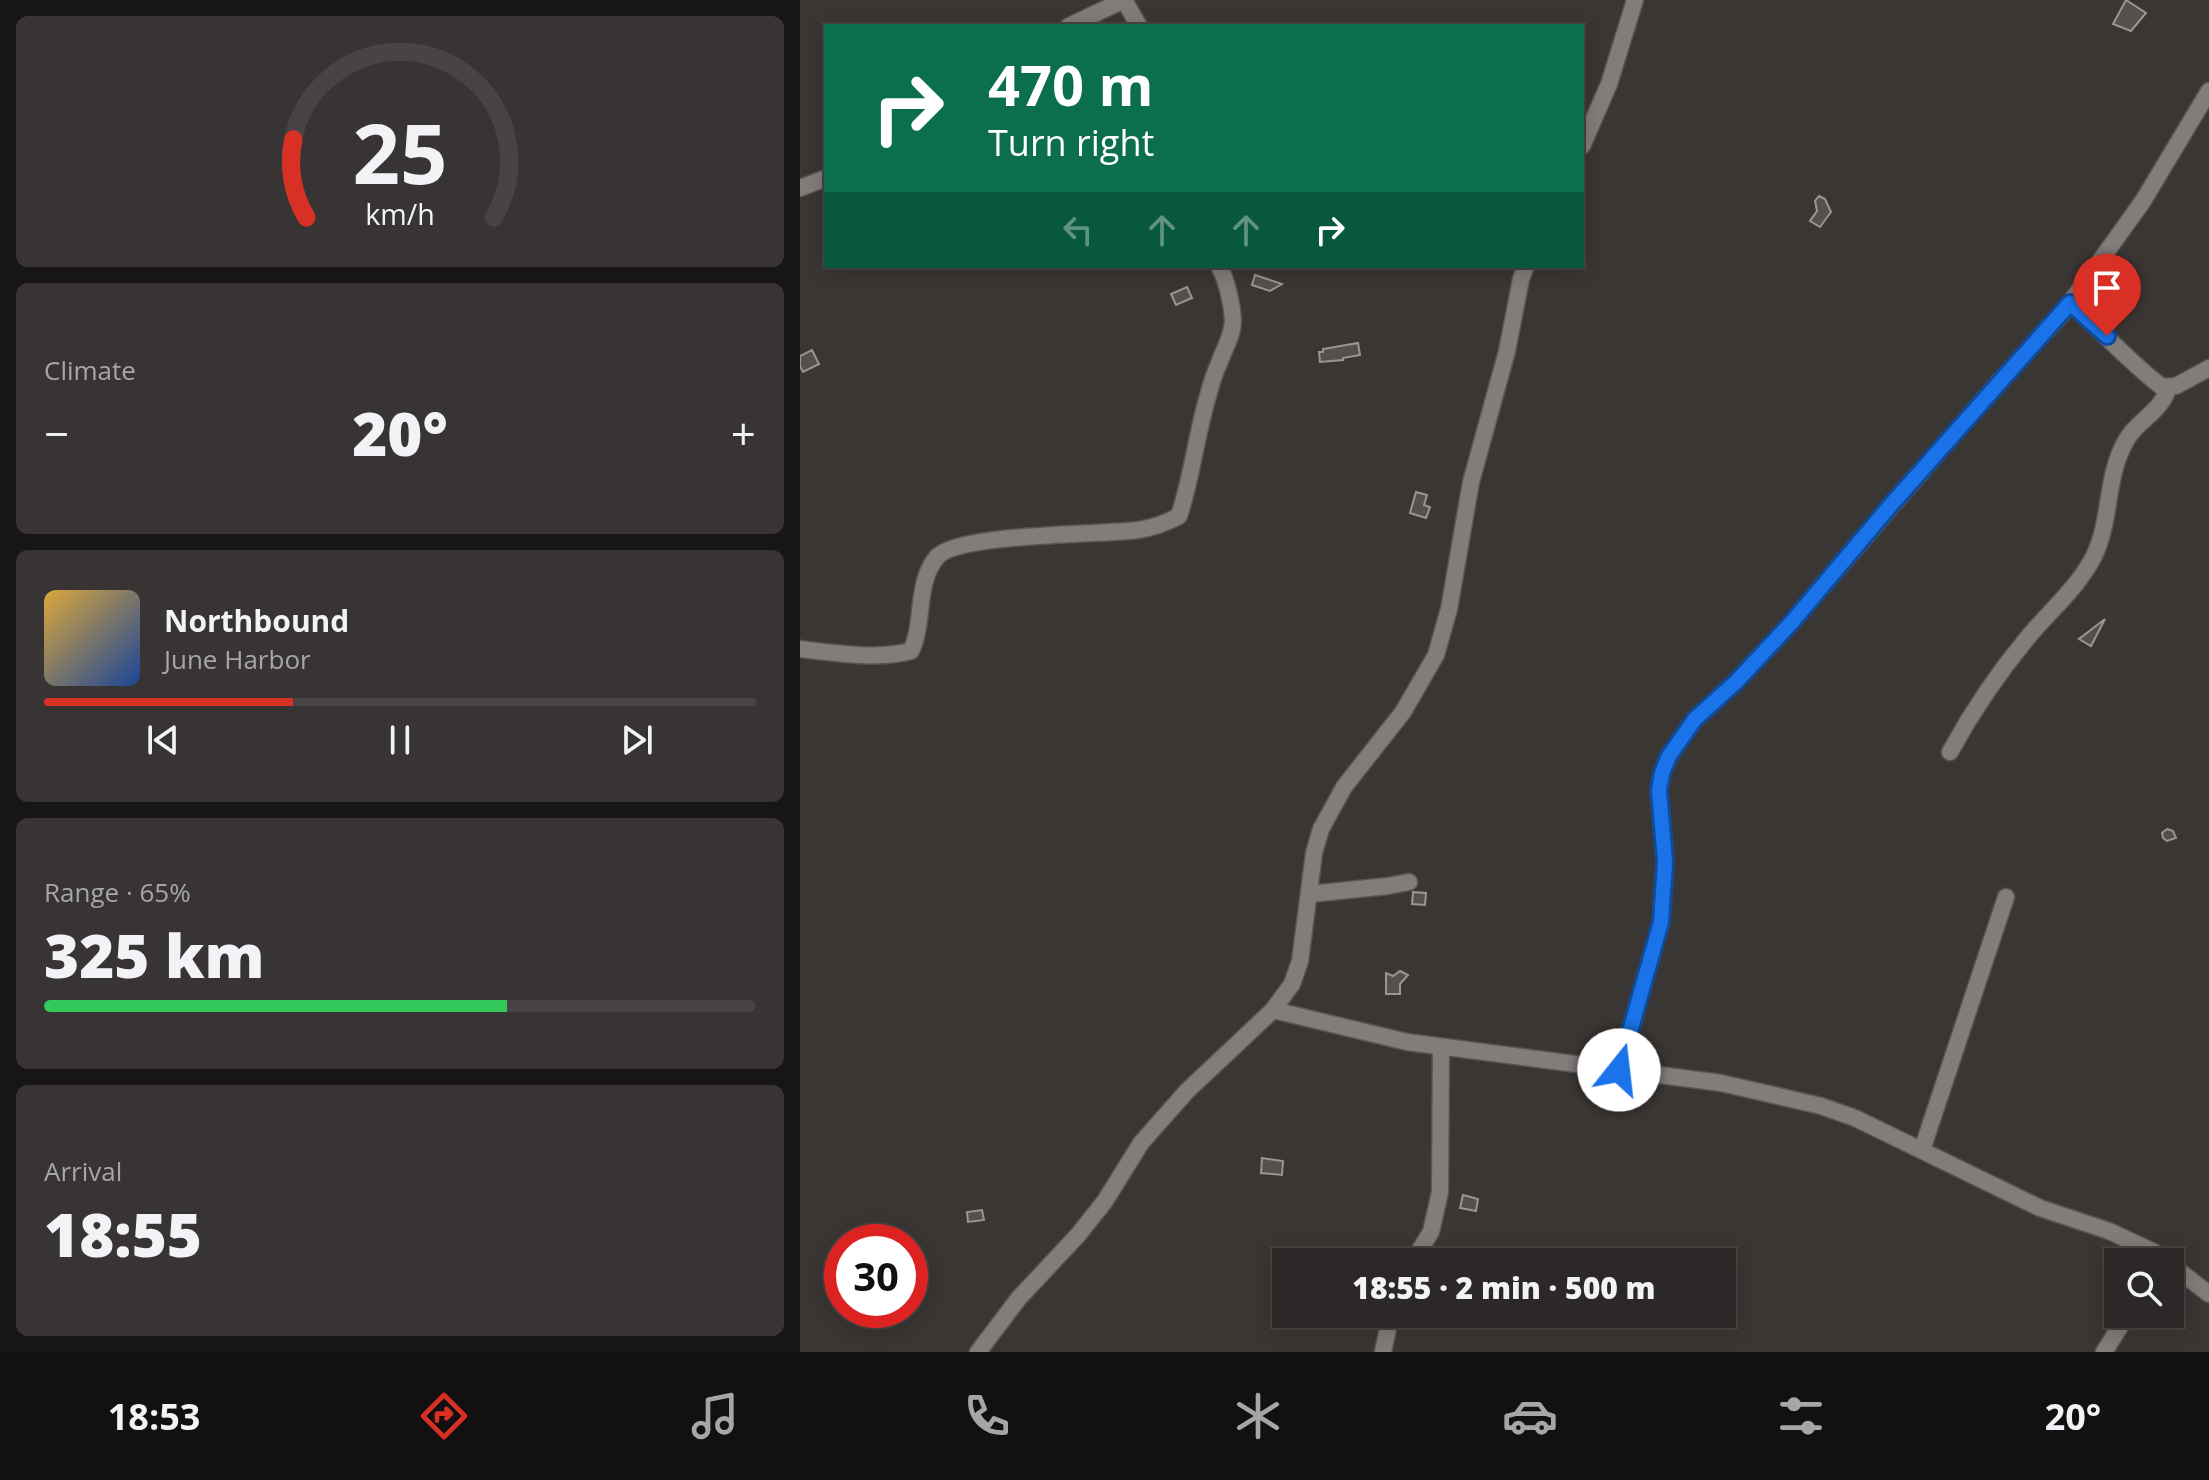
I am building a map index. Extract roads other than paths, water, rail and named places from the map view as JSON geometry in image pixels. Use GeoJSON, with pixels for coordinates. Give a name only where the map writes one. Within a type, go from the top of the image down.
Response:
{"type":"FeatureCollection","features":[{"type":"Feature","properties":{"kind":"street"},"geometry":{"type":"LineString","coordinates":[[1073,24],[1124,0],[1138,24]]}},
{"type":"Feature","properties":{"kind":"street"},"geometry":{"type":"LineString","coordinates":[[1584,141],[1609,84],[1635,0]]}},
{"type":"Feature","properties":{"kind":"street"},"geometry":{"type":"LineString","coordinates":[[1619,1070],[1661,922],[1665,862],[1659,790],[1669,756],[1695,719],[1736,682],[1792,622],[2070,303],[2143,201],[2209,91]]}},
{"type":"Feature","properties":{"kind":"street"},"geometry":{"type":"LineString","coordinates":[[800,188],[824,179]]}},
{"type":"Feature","properties":{"kind":"street"},"geometry":{"type":"LineString","coordinates":[[800,649],[898,655],[911,651],[918,637],[927,574],[939,554],[956,547],[989,540],[1138,530],[1164,524],[1179,516],[1209,393],[1230,340],[1233,321],[1225,277],[1220,268]]}},
{"type":"Feature","properties":{"kind":"street"},"geometry":{"type":"LineString","coordinates":[[978,1352],[1019,1298],[1105,1201],[1141,1143],[1187,1091],[1273,1010],[1292,984],[1300,961],[1314,853],[1321,829],[1344,787],[1403,712],[1436,655],[1449,609],[1471,482],[1507,351],[1525,268]]}},
{"type":"Feature","properties":{"kind":"street"},"geometry":{"type":"LineString","coordinates":[[2070,303],[2143,373],[2162,387],[2187,381],[2209,368]]}},
{"type":"Feature","properties":{"kind":"street"},"geometry":{"type":"LineString","coordinates":[[1950,752],[2002,669],[2075,584],[2093,558],[2104,532],[2115,467],[2127,438],[2164,400],[2168,388]]}},
{"type":"Feature","properties":{"kind":"street"},"geometry":{"type":"LineString","coordinates":[[1310,894],[1409,882]]}},
{"type":"Feature","properties":{"kind":"street"},"geometry":{"type":"LineString","coordinates":[[1922,1150],[2006,897]]}},
{"type":"Feature","properties":{"kind":"street"},"geometry":{"type":"LineString","coordinates":[[1273,1010],[1407,1042],[1721,1083],[1821,1106],[1855,1118],[2040,1208],[2109,1231],[2139,1248]]}},
{"type":"Feature","properties":{"kind":"street"},"geometry":{"type":"LineString","coordinates":[[1421,1248],[1431,1232],[1440,1192],[1441,1047]]}},
{"type":"Feature","properties":{"kind":"street"},"geometry":{"type":"LineString","coordinates":[[2184,1276],[2209,1294]]}},
{"type":"Feature","properties":{"kind":"street"},"geometry":{"type":"LineString","coordinates":[[1383,1352],[1388,1328]]}},
{"type":"Feature","properties":{"kind":"street"},"geometry":{"type":"LineString","coordinates":[[2104,1352],[2119,1328]]}}]}
